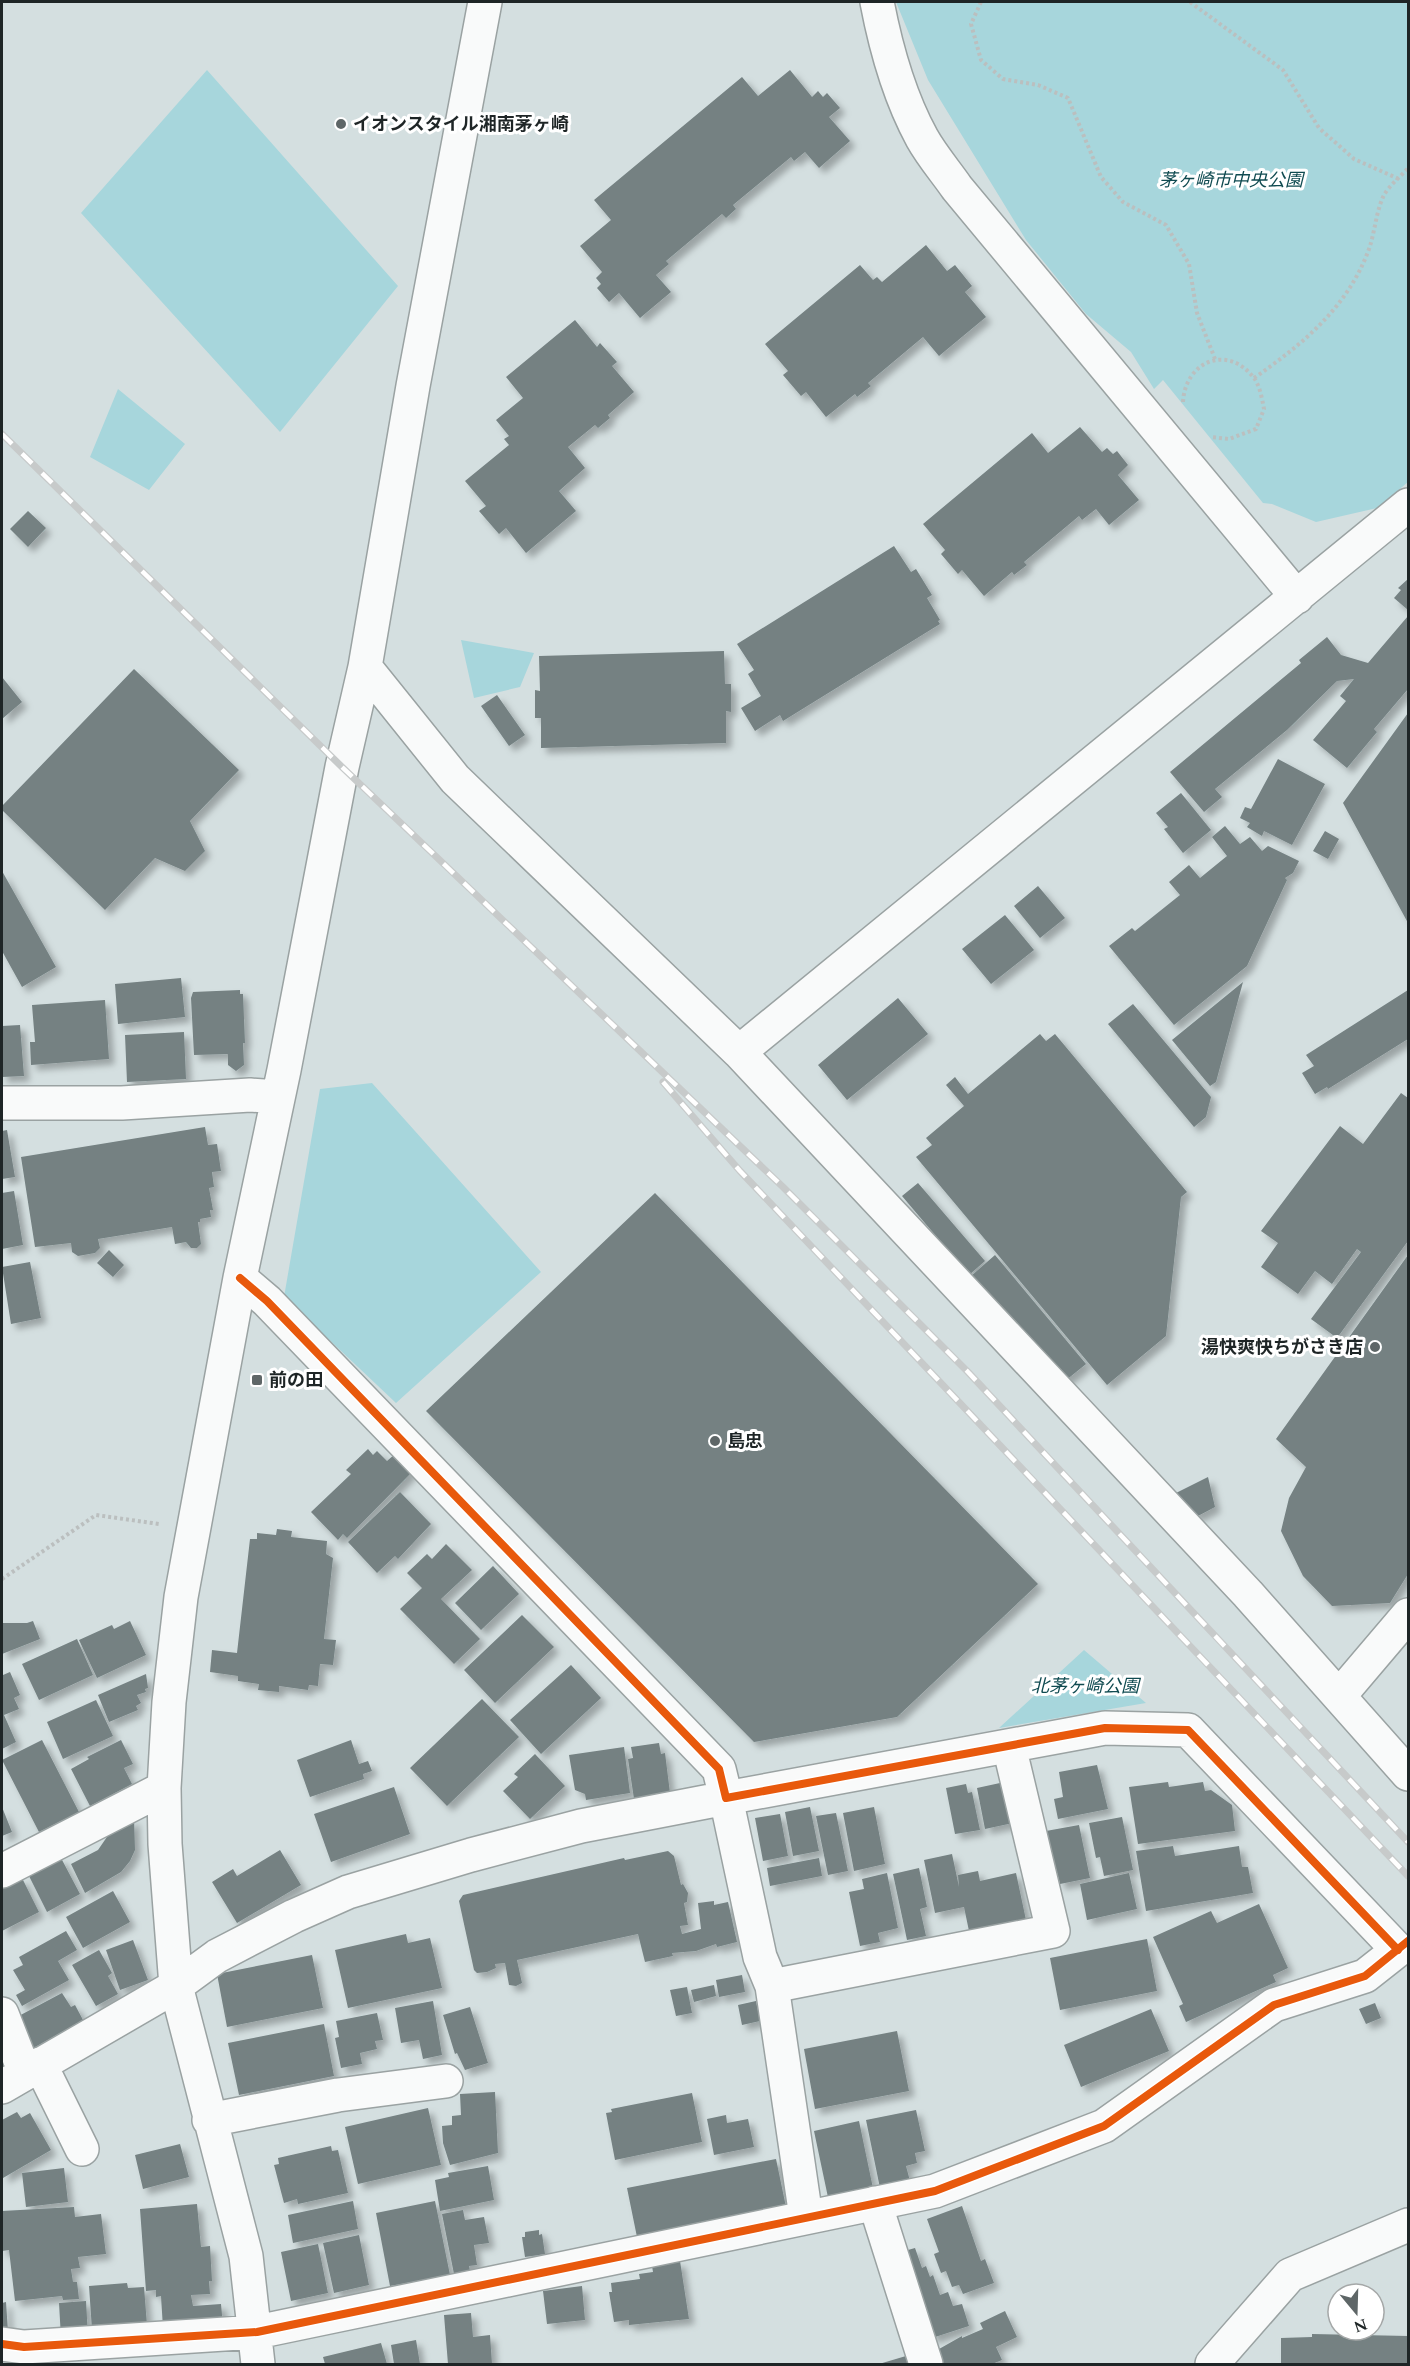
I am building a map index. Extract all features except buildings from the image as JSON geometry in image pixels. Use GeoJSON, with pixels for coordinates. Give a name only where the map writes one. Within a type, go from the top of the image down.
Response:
{"type":"FeatureCollection","features":[{"type":"Feature","properties":{"kind":"street"},"geometry":{"type":"LineString","coordinates":[[258,2364],[246,2256],[176,1986],[168,1906],[164,1788],[169,1702],[182,1597],[240,1278],[278,1097],[342,767],[365,668],[413,386],[485,2]]}},
{"type":"Feature","properties":{"kind":"street"},"geometry":{"type":"LineString","coordinates":[[877,2],[884,40],[902,96],[930,149],[957,188],[1297,597]]}},
{"type":"Feature","properties":{"kind":"street"},"geometry":{"type":"LineString","coordinates":[[739,1052],[1408,505]]}},
{"type":"Feature","properties":{"kind":"street"},"geometry":{"type":"LineString","coordinates":[[365,668],[455,779],[739,1052],[1340,1695],[1408,1774]]}},
{"type":"Feature","properties":{"kind":"street"},"geometry":{"type":"LineString","coordinates":[[2,1103],[122,1103],[250,1095],[278,1097]]}},
{"type":"Feature","properties":{"kind":"street"},"geometry":{"type":"LineString","coordinates":[[240,1278],[267,1301],[719,1769],[760,1957],[772,1986],[806,2217]]}},
{"type":"Feature","properties":{"kind":"street"},"geometry":{"type":"LineString","coordinates":[[1340,1695],[1408,1615]]}},
{"type":"Feature","properties":{"kind":"street"},"geometry":{"type":"LineString","coordinates":[[2,2344],[24,2348],[256,2331],[935,2191],[1104,2126],[1274,2005],[1365,1976],[1398,1950],[1188,1730],[1105,1728],[581,1826],[471,1855],[348,1892],[294,1916],[218,1956],[176,1986],[22,2075]]}},
{"type":"Feature","properties":{"kind":"street"},"geometry":{"type":"LineString","coordinates":[[772,1986],[1053,1930],[1009,1746]]}},
{"type":"Feature","properties":{"kind":"street"},"geometry":{"type":"LineString","coordinates":[[2,1872],[164,1788]]}},
{"type":"Feature","properties":{"kind":"street"},"geometry":{"type":"LineString","coordinates":[[2,2014],[22,2075],[82,2149]]}},
{"type":"Feature","properties":{"kind":"street"},"geometry":{"type":"LineString","coordinates":[[210,2120],[338,2095],[446,2081]]}},
{"type":"Feature","properties":{"kind":"street"},"geometry":{"type":"LineString","coordinates":[[875,2203],[926,2364]]}},
{"type":"Feature","properties":{"kind":"street"},"geometry":{"type":"LineString","coordinates":[[1212,2364],[1290,2275],[1408,2225]]}},
{"type":"Feature","properties":{"kind":"path"},"geometry":{"type":"LineString","coordinates":[[981,2],[971,24],[981,60],[1003,80],[1038,85],[1068,98],[1101,177],[1123,202],[1166,225],[1189,264],[1197,314],[1215,359]]}},
{"type":"Feature","properties":{"kind":"path"},"geometry":{"type":"LineString","coordinates":[[1190,2],[1283,70],[1319,128],[1354,159],[1399,179]]}},
{"type":"Feature","properties":{"kind":"path"},"geometry":{"type":"LineString","coordinates":[[1254,378],[1296,349],[1331,316],[1350,288],[1369,250],[1384,194],[1408,168]]}},
{"type":"Feature","properties":{"kind":"path"},"geometry":{"type":"LineString","coordinates":[[1182,412],[1184,386],[1195,370],[1215,359],[1237,363],[1254,378],[1264,409],[1256,429],[1229,439],[1203,437]]}},
{"type":"Feature","properties":{"kind":"path"},"geometry":{"type":"LineString","coordinates":[[2,1579],[96,1515],[160,1525]]}},
{"type":"Feature","properties":{"kind":"green space","name":"茅ヶ崎市中央公園"},"geometry":{"type":"Polygon","coordinates":[[[896,2],[1408,2],[1408,482],[1377,508],[1316,522],[1272,504],[1263,503],[1163,380],[1154,389],[1131,352],[1086,314],[1026,240],[928,80],[896,2]]]}},
{"type":"Feature","properties":{"kind":"green space"},"geometry":{"type":"Polygon","coordinates":[[[207,70],[398,286],[280,432],[81,213],[207,70]]]}},
{"type":"Feature","properties":{"kind":"green space"},"geometry":{"type":"Polygon","coordinates":[[[118,389],[185,444],[149,490],[90,457],[118,389]]]}},
{"type":"Feature","properties":{"kind":"green space"},"geometry":{"type":"Polygon","coordinates":[[[461,640],[534,653],[520,687],[474,698],[461,640]]]}},
{"type":"Feature","properties":{"kind":"green space"},"geometry":{"type":"Polygon","coordinates":[[[372,1083],[541,1272],[396,1403],[284,1297],[320,1089],[372,1083]]]}},
{"type":"Feature","properties":{"kind":"green space","name":"北茅ヶ崎公園"},"geometry":{"type":"Polygon","coordinates":[[[1084,1650],[1146,1703],[999,1728],[1084,1650]]]}},
{"type":"Feature","properties":{"kind":"railway"},"geometry":{"type":"LineString","coordinates":[[2,434],[342,767],[783,1187],[968,1372],[1408,1842]]}},
{"type":"Feature","properties":{"kind":"railway"},"geometry":{"type":"LineString","coordinates":[[663,1082],[740,1171],[1408,1876]]}},
{"type":"Feature","properties":{"kind":"cycle path"},"geometry":{"type":"LineString","coordinates":[[240,1278],[267,1301],[719,1769],[726,1798],[1105,1728],[1188,1730],[1398,1950]]}},
{"type":"Feature","properties":{"kind":"cycle path"},"geometry":{"type":"LineString","coordinates":[[2,2344],[24,2347],[257,2332],[935,2191],[1104,2126],[1274,2005],[1365,1976],[1408,1941]]}},
{"type":"Feature","properties":{"kind":"place","name":"イオンスタイル湘南茅ヶ崎"},"geometry":{"type":"Point","coordinates":[341,124]}},
{"type":"Feature","properties":{"kind":"place","name":"湯快爽快ちがさき店"},"geometry":{"type":"Point","coordinates":[1375,1347]}},
{"type":"Feature","properties":{"kind":"place","name":"前の田"},"geometry":{"type":"Point","coordinates":[257,1380]}},
{"type":"Feature","properties":{"kind":"place","name":"島忠"},"geometry":{"type":"Point","coordinates":[715,1441]}}]}
